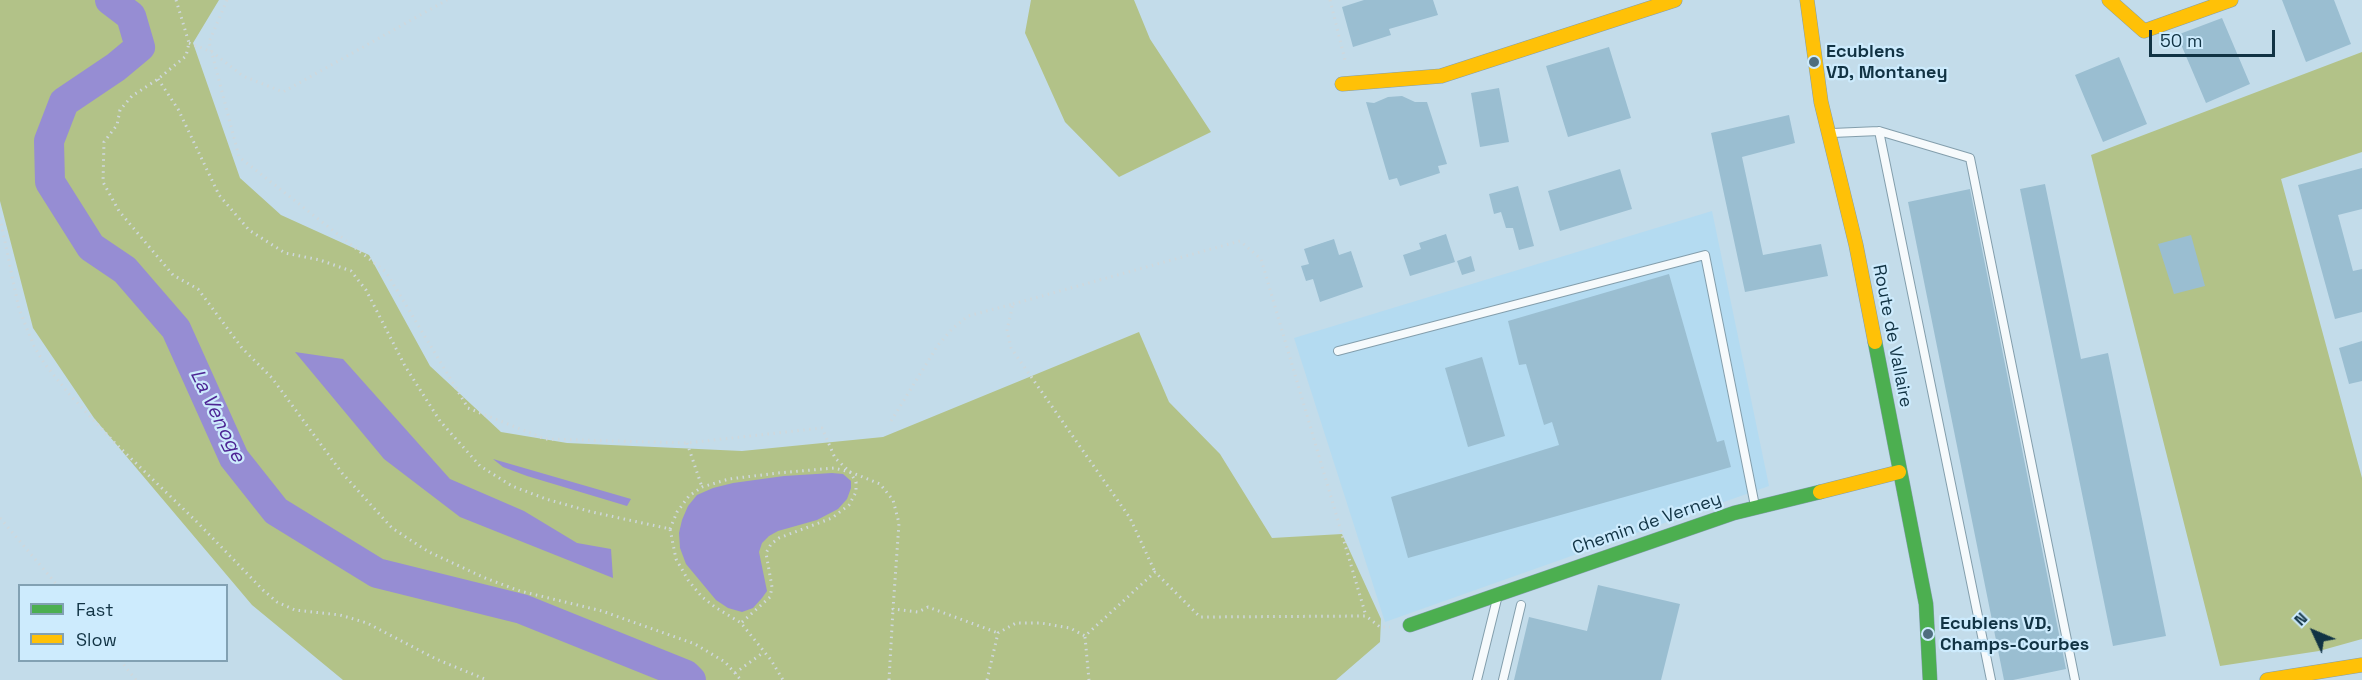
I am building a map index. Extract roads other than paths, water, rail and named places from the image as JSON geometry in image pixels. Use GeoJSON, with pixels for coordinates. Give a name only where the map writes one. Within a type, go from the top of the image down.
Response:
{"type":"FeatureCollection","features":[{"type":"Feature","properties":{"kind":"street"},"geometry":{"type":"LineString","coordinates":[[1346,83],[1441,76],[1675,0]]}},
{"type":"Feature","properties":{"kind":"street","name":"Route de Vallaire"},"geometry":{"type":"LineString","coordinates":[[1807,0],[1816,75],[1827,133],[1856,245],[1926,604],[1930,680]]}},
{"type":"Feature","properties":{"kind":"street"},"geometry":{"type":"LineString","coordinates":[[2109,0],[2144,31],[2231,0]]}},
{"type":"Feature","properties":{"kind":"street","name":"Chemin de Verney"},"geometry":{"type":"LineString","coordinates":[[1410,625],[1734,513],[1899,472]]}},
{"type":"Feature","properties":{"kind":"street"},"geometry":{"type":"LineString","coordinates":[[2266,680],[2362,665]]}},
{"type":"Feature","properties":{"kind":"lane"},"geometry":{"type":"LineString","coordinates":[[1879,131],[1990,680]]}},
{"type":"Feature","properties":{"kind":"lane"},"geometry":{"type":"LineString","coordinates":[[1827,133],[1879,131],[1970,158],[2075,680]]}},
{"type":"Feature","properties":{"kind":"lane"},"geometry":{"type":"LineString","coordinates":[[1338,351],[1705,255],[1756,508]]}},
{"type":"Feature","properties":{"kind":"lane"},"geometry":{"type":"LineString","coordinates":[[1476,680],[1498,595]]}},
{"type":"Feature","properties":{"kind":"lane"},"geometry":{"type":"LineString","coordinates":[[1503,680],[1521,604]]}},
{"type":"Feature","properties":{"kind":"waterway","name":"La Venoge"},"geometry":{"type":"LineString","coordinates":[[110,0],[131,16],[140,47],[116,67],[64,102],[49,141],[50,182],[91,247],[125,270],[176,329],[234,458],[276,511],[377,573],[522,609],[686,675],[691,680]]}},
{"type":"Feature","properties":{"kind":"place","name":"Ecublens VD, Montaney"},"geometry":{"type":"Point","coordinates":[1814,62]}},
{"type":"Feature","properties":{"kind":"place","name":"Ecublens VD, Champs-Courbes"},"geometry":{"type":"Point","coordinates":[1928,634]}}]}
